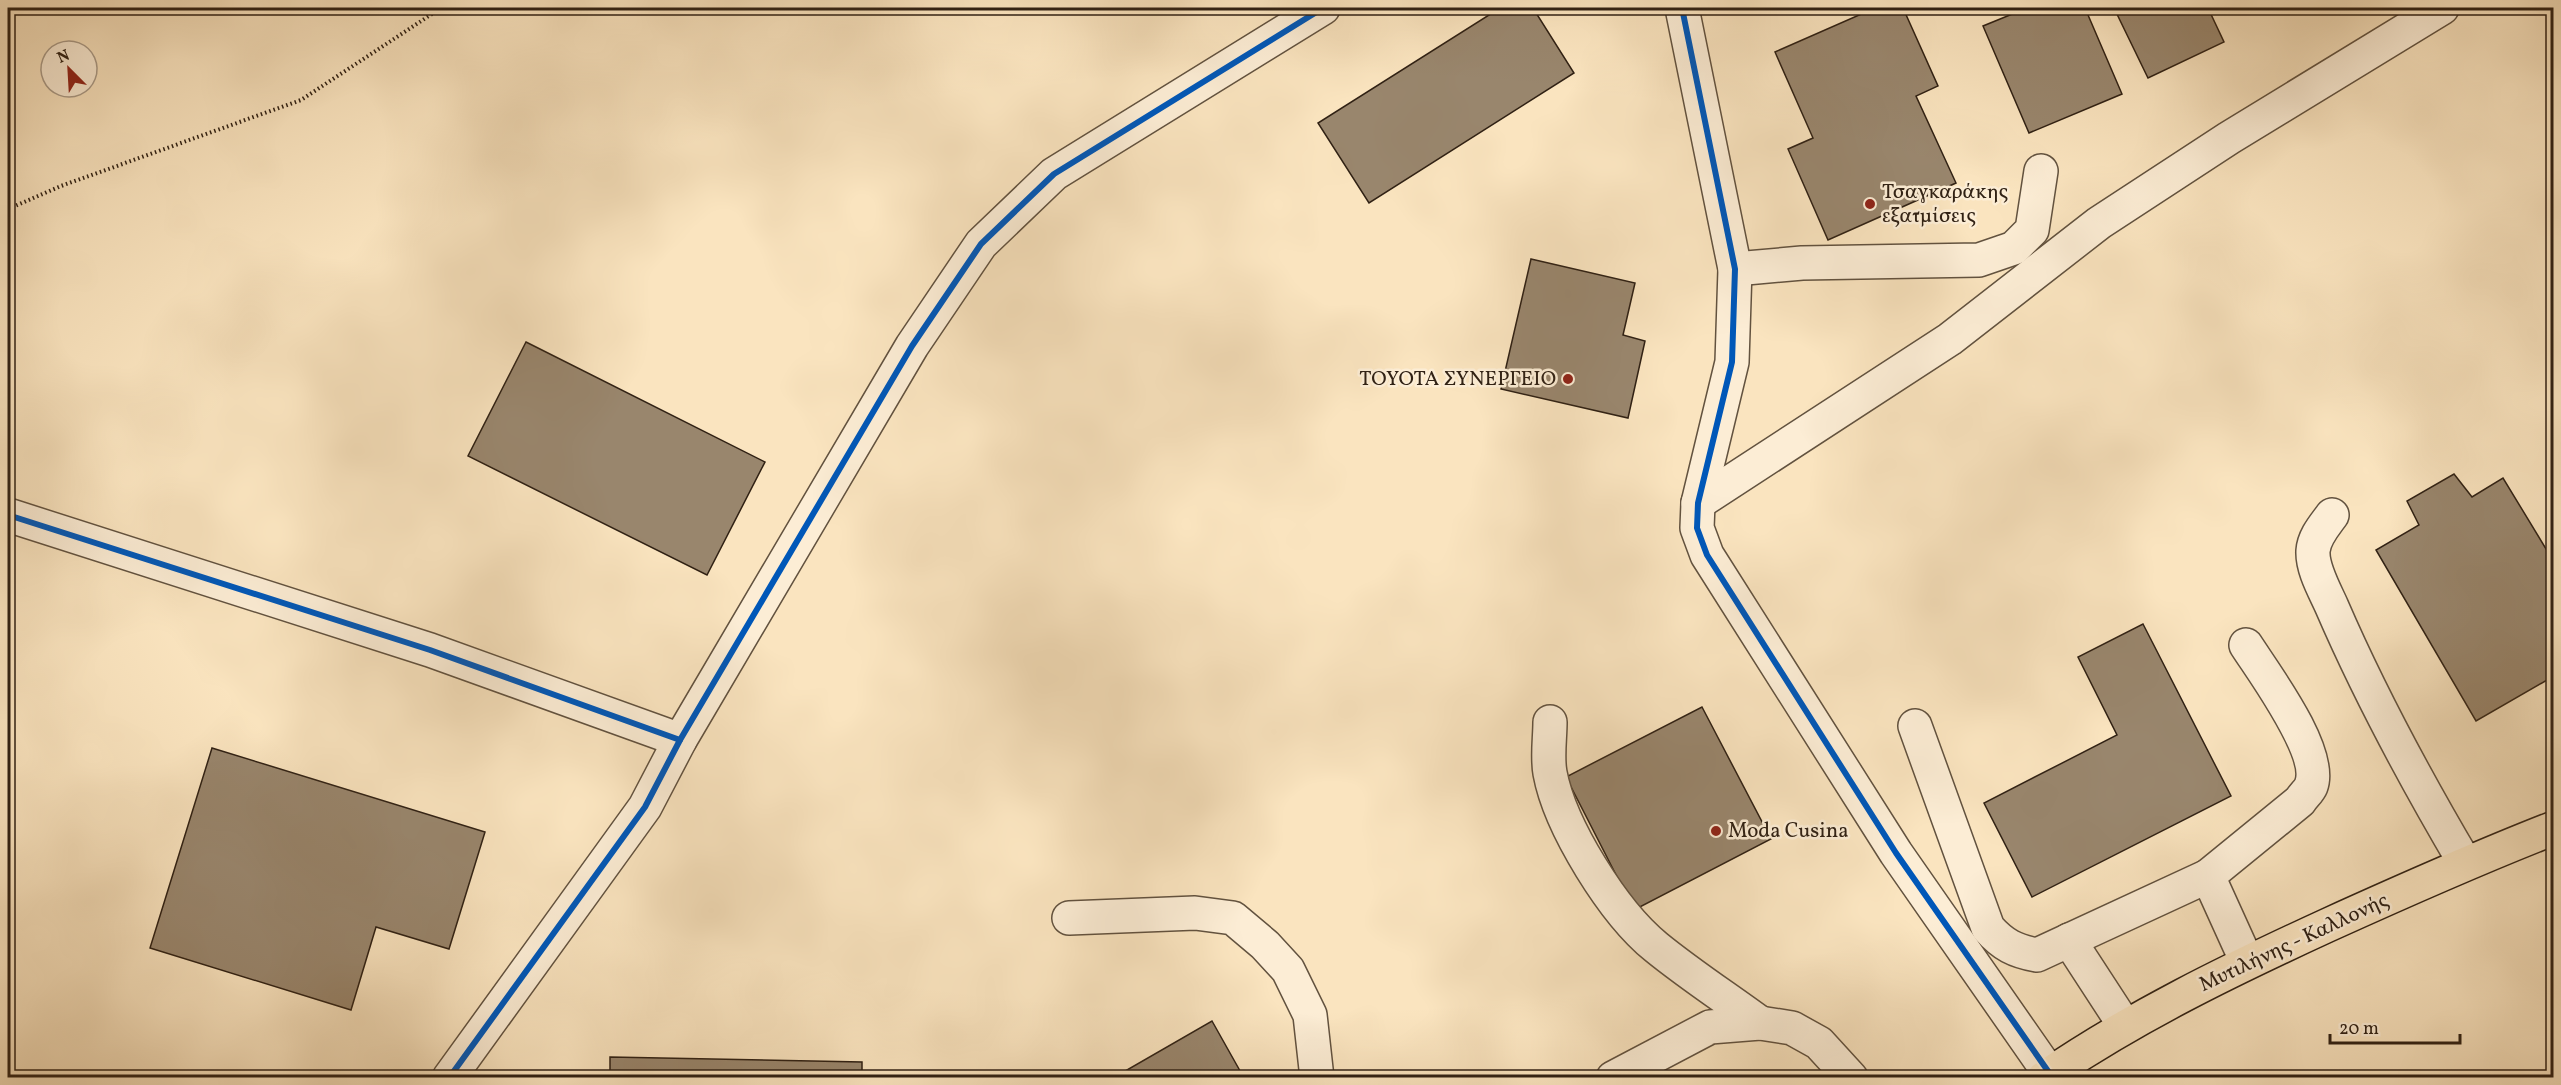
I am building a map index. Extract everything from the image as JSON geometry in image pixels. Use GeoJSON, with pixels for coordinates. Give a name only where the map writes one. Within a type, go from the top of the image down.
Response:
{"type":"FeatureCollection","features":[{"type":"Feature","properties":{"kind":"main road","name":"Μυτιλήνης - Καλλονής"},"geometry":{"type":"LineString","coordinates":[[2047,1076],[2125,1026],[2247,962],[2465,863],[2553,828]]}},
{"type":"Feature","properties":{"kind":"street"},"geometry":{"type":"LineString","coordinates":[[449,1077],[645,807],[680,740],[912,346],[981,244],[1054,174],[1323,8]]}},
{"type":"Feature","properties":{"kind":"street"},"geometry":{"type":"LineString","coordinates":[[1682,8],[1735,269],[1732,362],[1698,502],[1697,528],[1707,555],[1896,853],[2047,1076]]}},
{"type":"Feature","properties":{"kind":"street"},"geometry":{"type":"LineString","coordinates":[[1698,502],[1950,339],[2099,223],[2229,138],[2442,8]]}},
{"type":"Feature","properties":{"kind":"street"},"geometry":{"type":"LineString","coordinates":[[1735,269],[1802,263],[1979,260],[2014,248],[2032,230],[2041,171]]}},
{"type":"Feature","properties":{"kind":"street"},"geometry":{"type":"LineString","coordinates":[[8,515],[430,650],[680,740]]}},
{"type":"Feature","properties":{"kind":"street"},"geometry":{"type":"LineString","coordinates":[[2332,515],[2317,537],[2313,552],[2316,569],[2354,658],[2426,796],[2465,863]]}},
{"type":"Feature","properties":{"kind":"street"},"geometry":{"type":"LineString","coordinates":[[1915,726],[1988,928],[2001,943],[2017,951],[2037,955],[2208,876],[2300,801],[2312,785],[2312,766],[2306,744],[2246,645]]}},
{"type":"Feature","properties":{"kind":"street"},"geometry":{"type":"LineString","coordinates":[[1550,722],[1550,771],[1561,811],[1579,848],[1630,924],[1656,947],[1760,1023]]}},
{"type":"Feature","properties":{"kind":"street"},"geometry":{"type":"LineString","coordinates":[[2208,876],[2247,962]]}},
{"type":"Feature","properties":{"kind":"street"},"geometry":{"type":"LineString","coordinates":[[1070,918],[1195,914],[1233,918],[1265,945],[1288,970],[1310,1015],[1317,1077]]}},
{"type":"Feature","properties":{"kind":"street"},"geometry":{"type":"LineString","coordinates":[[2069,940],[2125,1026]]}},
{"type":"Feature","properties":{"kind":"street"},"geometry":{"type":"LineString","coordinates":[[1613,1077],[1710,1027],[1760,1023],[1792,1028],[1819,1043],[1851,1077]]}},
{"type":"Feature","properties":{"kind":"path"},"geometry":{"type":"LineString","coordinates":[[8,209],[61,186],[301,100],[441,8]]}},
{"type":"Feature","properties":{"kind":"building"},"geometry":{"type":"Polygon","coordinates":[[[1500,8],[1533,8],[1574,73],[1369,203],[1318,123],[1500,8]]]}},
{"type":"Feature","properties":{"kind":"building"},"geometry":{"type":"Polygon","coordinates":[[[1875,8],[1903,8],[1938,86],[1916,96],[1956,183],[1828,240],[1788,149],[1813,138],[1775,52],[1875,8]]]}},
{"type":"Feature","properties":{"kind":"building"},"geometry":{"type":"Polygon","coordinates":[[[2027,8],[2085,8],[2122,94],[2029,133],[1983,26],[2027,8]]]}},
{"type":"Feature","properties":{"kind":"building"},"geometry":{"type":"Polygon","coordinates":[[[2114,8],[2208,8],[2224,42],[2148,78],[2114,8]]]}},
{"type":"Feature","properties":{"kind":"building"},"geometry":{"type":"Polygon","coordinates":[[[1531,259],[1635,283],[1623,335],[1645,341],[1628,418],[1501,389],[1531,259]]]}},
{"type":"Feature","properties":{"kind":"building"},"geometry":{"type":"Polygon","coordinates":[[[526,342],[765,462],[707,575],[468,456],[526,342]]]}},
{"type":"Feature","properties":{"kind":"building"},"geometry":{"type":"Polygon","coordinates":[[[2454,474],[2472,497],[2503,478],[2554,562],[2554,676],[2476,721],[2376,550],[2419,525],[2407,501],[2454,474]]]}},
{"type":"Feature","properties":{"kind":"building"},"geometry":{"type":"Polygon","coordinates":[[[2143,624],[2231,796],[2032,897],[1984,803],[2117,735],[2078,657],[2143,624]]]}},
{"type":"Feature","properties":{"kind":"building"},"geometry":{"type":"Polygon","coordinates":[[[1702,707],[1771,839],[1634,910],[1566,777],[1702,707]]]}},
{"type":"Feature","properties":{"kind":"building"},"geometry":{"type":"Polygon","coordinates":[[[212,748],[485,832],[449,949],[376,927],[351,1010],[150,948],[212,748]]]}},
{"type":"Feature","properties":{"kind":"building"},"geometry":{"type":"Polygon","coordinates":[[[1212,1021],[1244,1078],[1113,1078],[1212,1021]]]}},
{"type":"Feature","properties":{"kind":"building"},"geometry":{"type":"Polygon","coordinates":[[[610,1057],[862,1062],[862,1078],[610,1078],[610,1057]]]}},
{"type":"Feature","properties":{"kind":"cycle path"},"geometry":{"type":"LineString","coordinates":[[449,1078],[645,807],[680,740],[912,346],[981,244],[1054,174],[1323,8]]}},
{"type":"Feature","properties":{"kind":"cycle path"},"geometry":{"type":"LineString","coordinates":[[1682,8],[1735,269],[1732,362],[1698,503],[1697,528],[1707,555],[1896,853],[2050,1074]]}},
{"type":"Feature","properties":{"kind":"cycle path"},"geometry":{"type":"LineString","coordinates":[[8,515],[430,650],[680,740]]}},
{"type":"Feature","properties":{"kind":"place","name":"Τσαγκαράκης εξατμίσεις"},"geometry":{"type":"Point","coordinates":[1870,204]}},
{"type":"Feature","properties":{"kind":"place","name":"ΤΟΥΟΤΑ ΣΥΝΕΡΓΕΙΟ"},"geometry":{"type":"Point","coordinates":[1568,379]}},
{"type":"Feature","properties":{"kind":"place","name":"Moda Cusina"},"geometry":{"type":"Point","coordinates":[1716,831]}}]}
